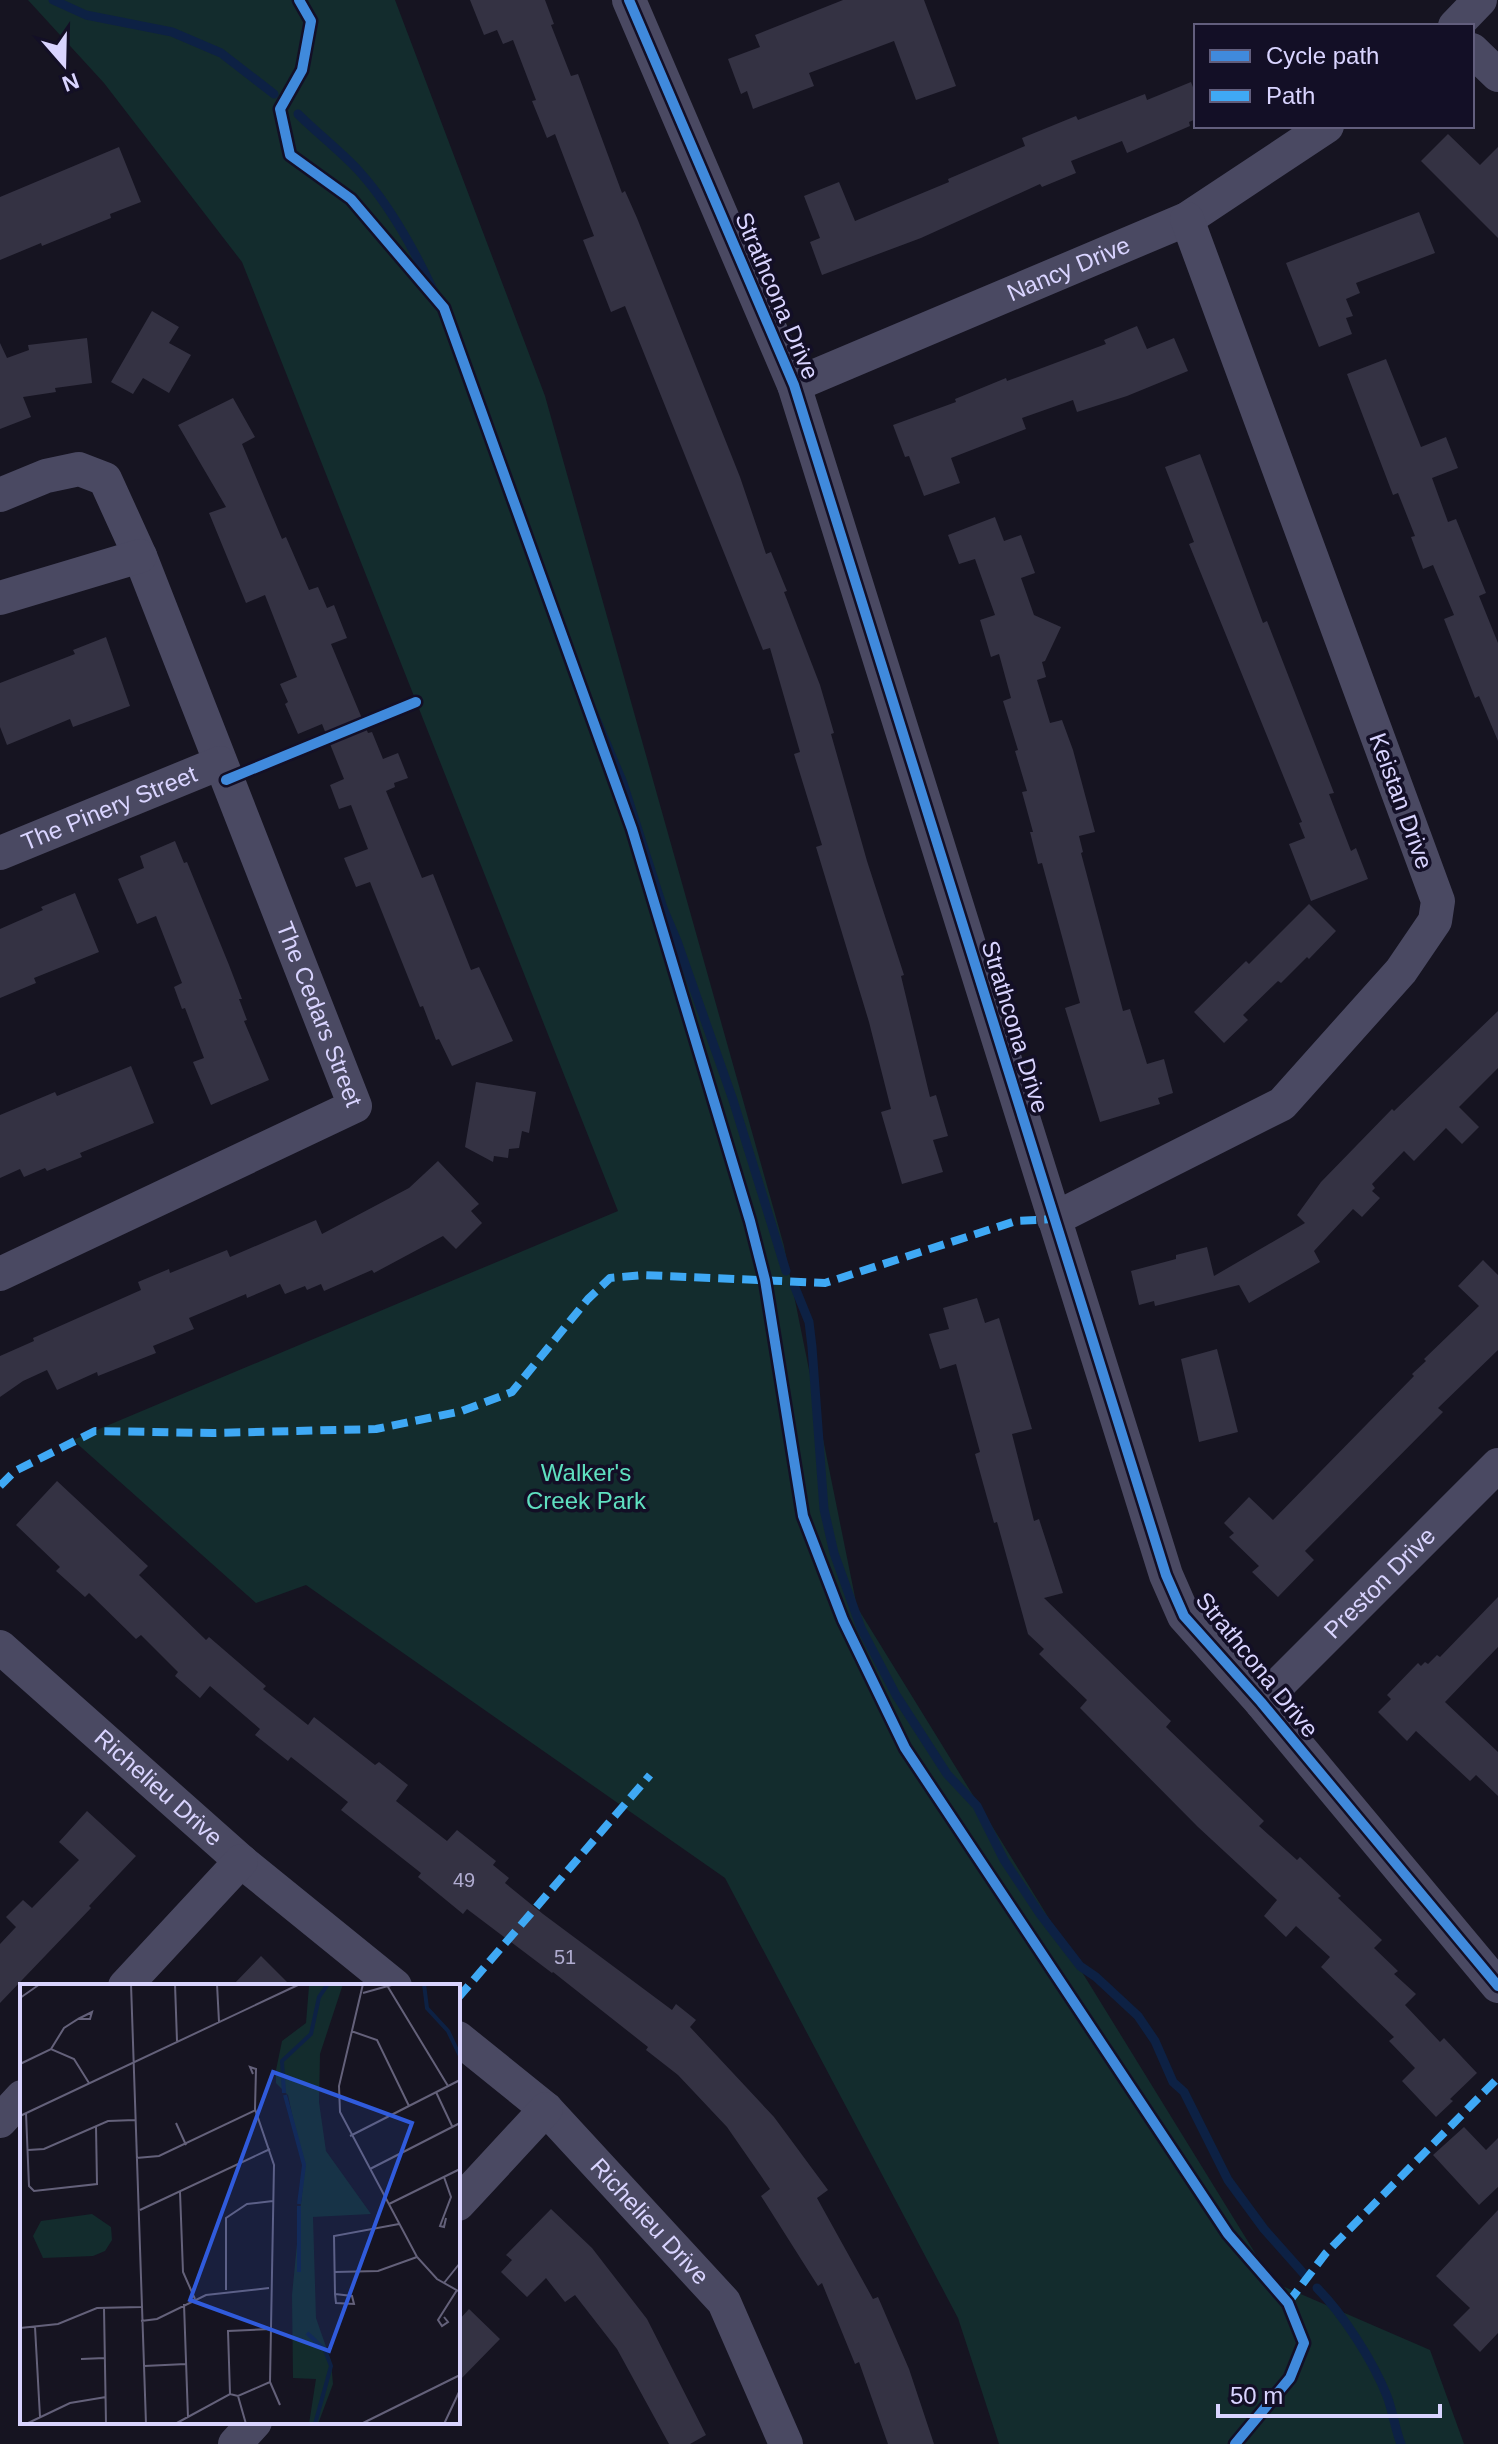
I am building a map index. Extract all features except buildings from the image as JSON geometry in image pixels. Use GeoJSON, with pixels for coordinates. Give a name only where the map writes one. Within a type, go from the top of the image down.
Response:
{"type":"FeatureCollection","features":[{"type":"Feature","properties":{"kind":"street"},"geometry":{"type":"LineString","coordinates":[[1457,24],[1480,0]]}},
{"type":"Feature","properties":{"kind":"street","name":"Strathcona Drive"},"geometry":{"type":"LineString","coordinates":[[634,2],[794,385],[1166,1575],[1184,1616],[1261,1702],[1498,1986]]}},
{"type":"Feature","properties":{"kind":"street"},"geometry":{"type":"LineString","coordinates":[[1474,52],[1498,75]]}},
{"type":"Feature","properties":{"kind":"street","name":"Nancy Drive"},"geometry":{"type":"LineString","coordinates":[[794,385],[1187,219],[1324,128]]}},
{"type":"Feature","properties":{"kind":"street","name":"Keistan Drive"},"geometry":{"type":"LineString","coordinates":[[1054,1219],[1282,1104],[1401,971],[1435,921],[1438,901],[1187,219]]}},
{"type":"Feature","properties":{"kind":"street","name":"The Cedars Street"},"geometry":{"type":"LineString","coordinates":[[0,495],[46,476],[79,469],[105,479],[140,556],[355,1106],[0,1274]]}},
{"type":"Feature","properties":{"kind":"street"},"geometry":{"type":"LineString","coordinates":[[0,598],[140,556]]}},
{"type":"Feature","properties":{"kind":"street","name":"The Pinery Street"},"geometry":{"type":"LineString","coordinates":[[0,853],[220,763]]}},
{"type":"Feature","properties":{"kind":"street","name":"Preston Drive"},"geometry":{"type":"LineString","coordinates":[[1261,1702],[1498,1465]]}},
{"type":"Feature","properties":{"kind":"street","name":"Richelieu Drive"},"geometry":{"type":"LineString","coordinates":[[0,1647],[241,1861],[393,1984]]}},
{"type":"Feature","properties":{"kind":"street"},"geometry":{"type":"LineString","coordinates":[[127,1984],[241,1861]]}},
{"type":"Feature","properties":{"kind":"street","name":"Richelieu Drive"},"geometry":{"type":"LineString","coordinates":[[460,2040],[546,2109],[724,2302],[786,2444]]}},
{"type":"Feature","properties":{"kind":"street"},"geometry":{"type":"LineString","coordinates":[[0,2121],[20,2099]]}},
{"type":"Feature","properties":{"kind":"street"},"geometry":{"type":"LineString","coordinates":[[460,2202],[546,2109]]}},
{"type":"Feature","properties":{"kind":"street"},"geometry":{"type":"LineString","coordinates":[[235,2444],[253,2424]]}},
{"type":"Feature","properties":{"kind":"green space","name":"Walker's Creek Park"},"geometry":{"type":"Polygon","coordinates":[[[28,0],[395,0],[545,396],[784,1246],[857,1607],[1273,2282],[1430,2350],[1464,2444],[999,2444],[958,2318],[725,1878],[306,1585],[256,1603],[73,1440],[618,1211],[242,262],[104,83],[28,0]]]}},
{"type":"Feature","properties":{"kind":"waterway"},"geometry":{"type":"LineString","coordinates":[[53,0],[86,15],[172,32],[221,53],[274,94]]}},
{"type":"Feature","properties":{"kind":"waterway"},"geometry":{"type":"LineString","coordinates":[[298,114],[351,163],[381,198],[410,244],[434,292]]}},
{"type":"Feature","properties":{"kind":"waterway"},"geometry":{"type":"LineString","coordinates":[[447,316],[479,404]]}},
{"type":"Feature","properties":{"kind":"waterway"},"geometry":{"type":"LineString","coordinates":[[489,438],[514,504]]}},
{"type":"Feature","properties":{"kind":"waterway"},"geometry":{"type":"LineString","coordinates":[[525,540],[538,573]]}},
{"type":"Feature","properties":{"kind":"waterway"},"geometry":{"type":"LineString","coordinates":[[563,640],[623,783],[663,908],[733,1100],[786,1271]]}},
{"type":"Feature","properties":{"kind":"waterway"},"geometry":{"type":"LineString","coordinates":[[794,1285],[809,1322],[824,1509],[834,1553],[861,1628],[896,1695],[947,1774],[977,1806],[1004,1860],[1040,1914],[1080,1966],[1138,2016],[1155,2041],[1173,2082],[1184,2092],[1228,2180],[1264,2229],[1304,2274]]}},
{"type":"Feature","properties":{"kind":"waterway"},"geometry":{"type":"LineString","coordinates":[[1317,2288],[1347,2324],[1374,2368],[1387,2396],[1401,2444]]}},
{"type":"Feature","properties":{"kind":"marked path"},"geometry":{"type":"LineString","coordinates":[[0,1486],[15,1471],[95,1431],[213,1433],[376,1429],[462,1411],[512,1392],[588,1299],[610,1278],[643,1275],[825,1283],[1016,1221],[1054,1219]]}},
{"type":"Feature","properties":{"kind":"marked path"},"geometry":{"type":"LineString","coordinates":[[460,1996],[650,1775]]}},
{"type":"Feature","properties":{"kind":"marked path"},"geometry":{"type":"LineString","coordinates":[[1288,2303],[1326,2253],[1498,2078]]}},
{"type":"Feature","properties":{"kind":"cycle path"},"geometry":{"type":"LineString","coordinates":[[299,0],[311,21],[302,70],[280,109],[290,155],[351,199],[444,308],[632,829],[750,1221],[765,1280],[803,1516],[843,1620],[905,1748],[1228,2234],[1288,2303],[1304,2343],[1290,2378],[1235,2444]]}},
{"type":"Feature","properties":{"kind":"cycle path"},"geometry":{"type":"LineString","coordinates":[[629,0],[794,385],[1166,1575],[1184,1616],[1261,1702],[1498,1986]]}},
{"type":"Feature","properties":{"kind":"cycle path"},"geometry":{"type":"LineString","coordinates":[[226,780],[416,702]]}}]}
